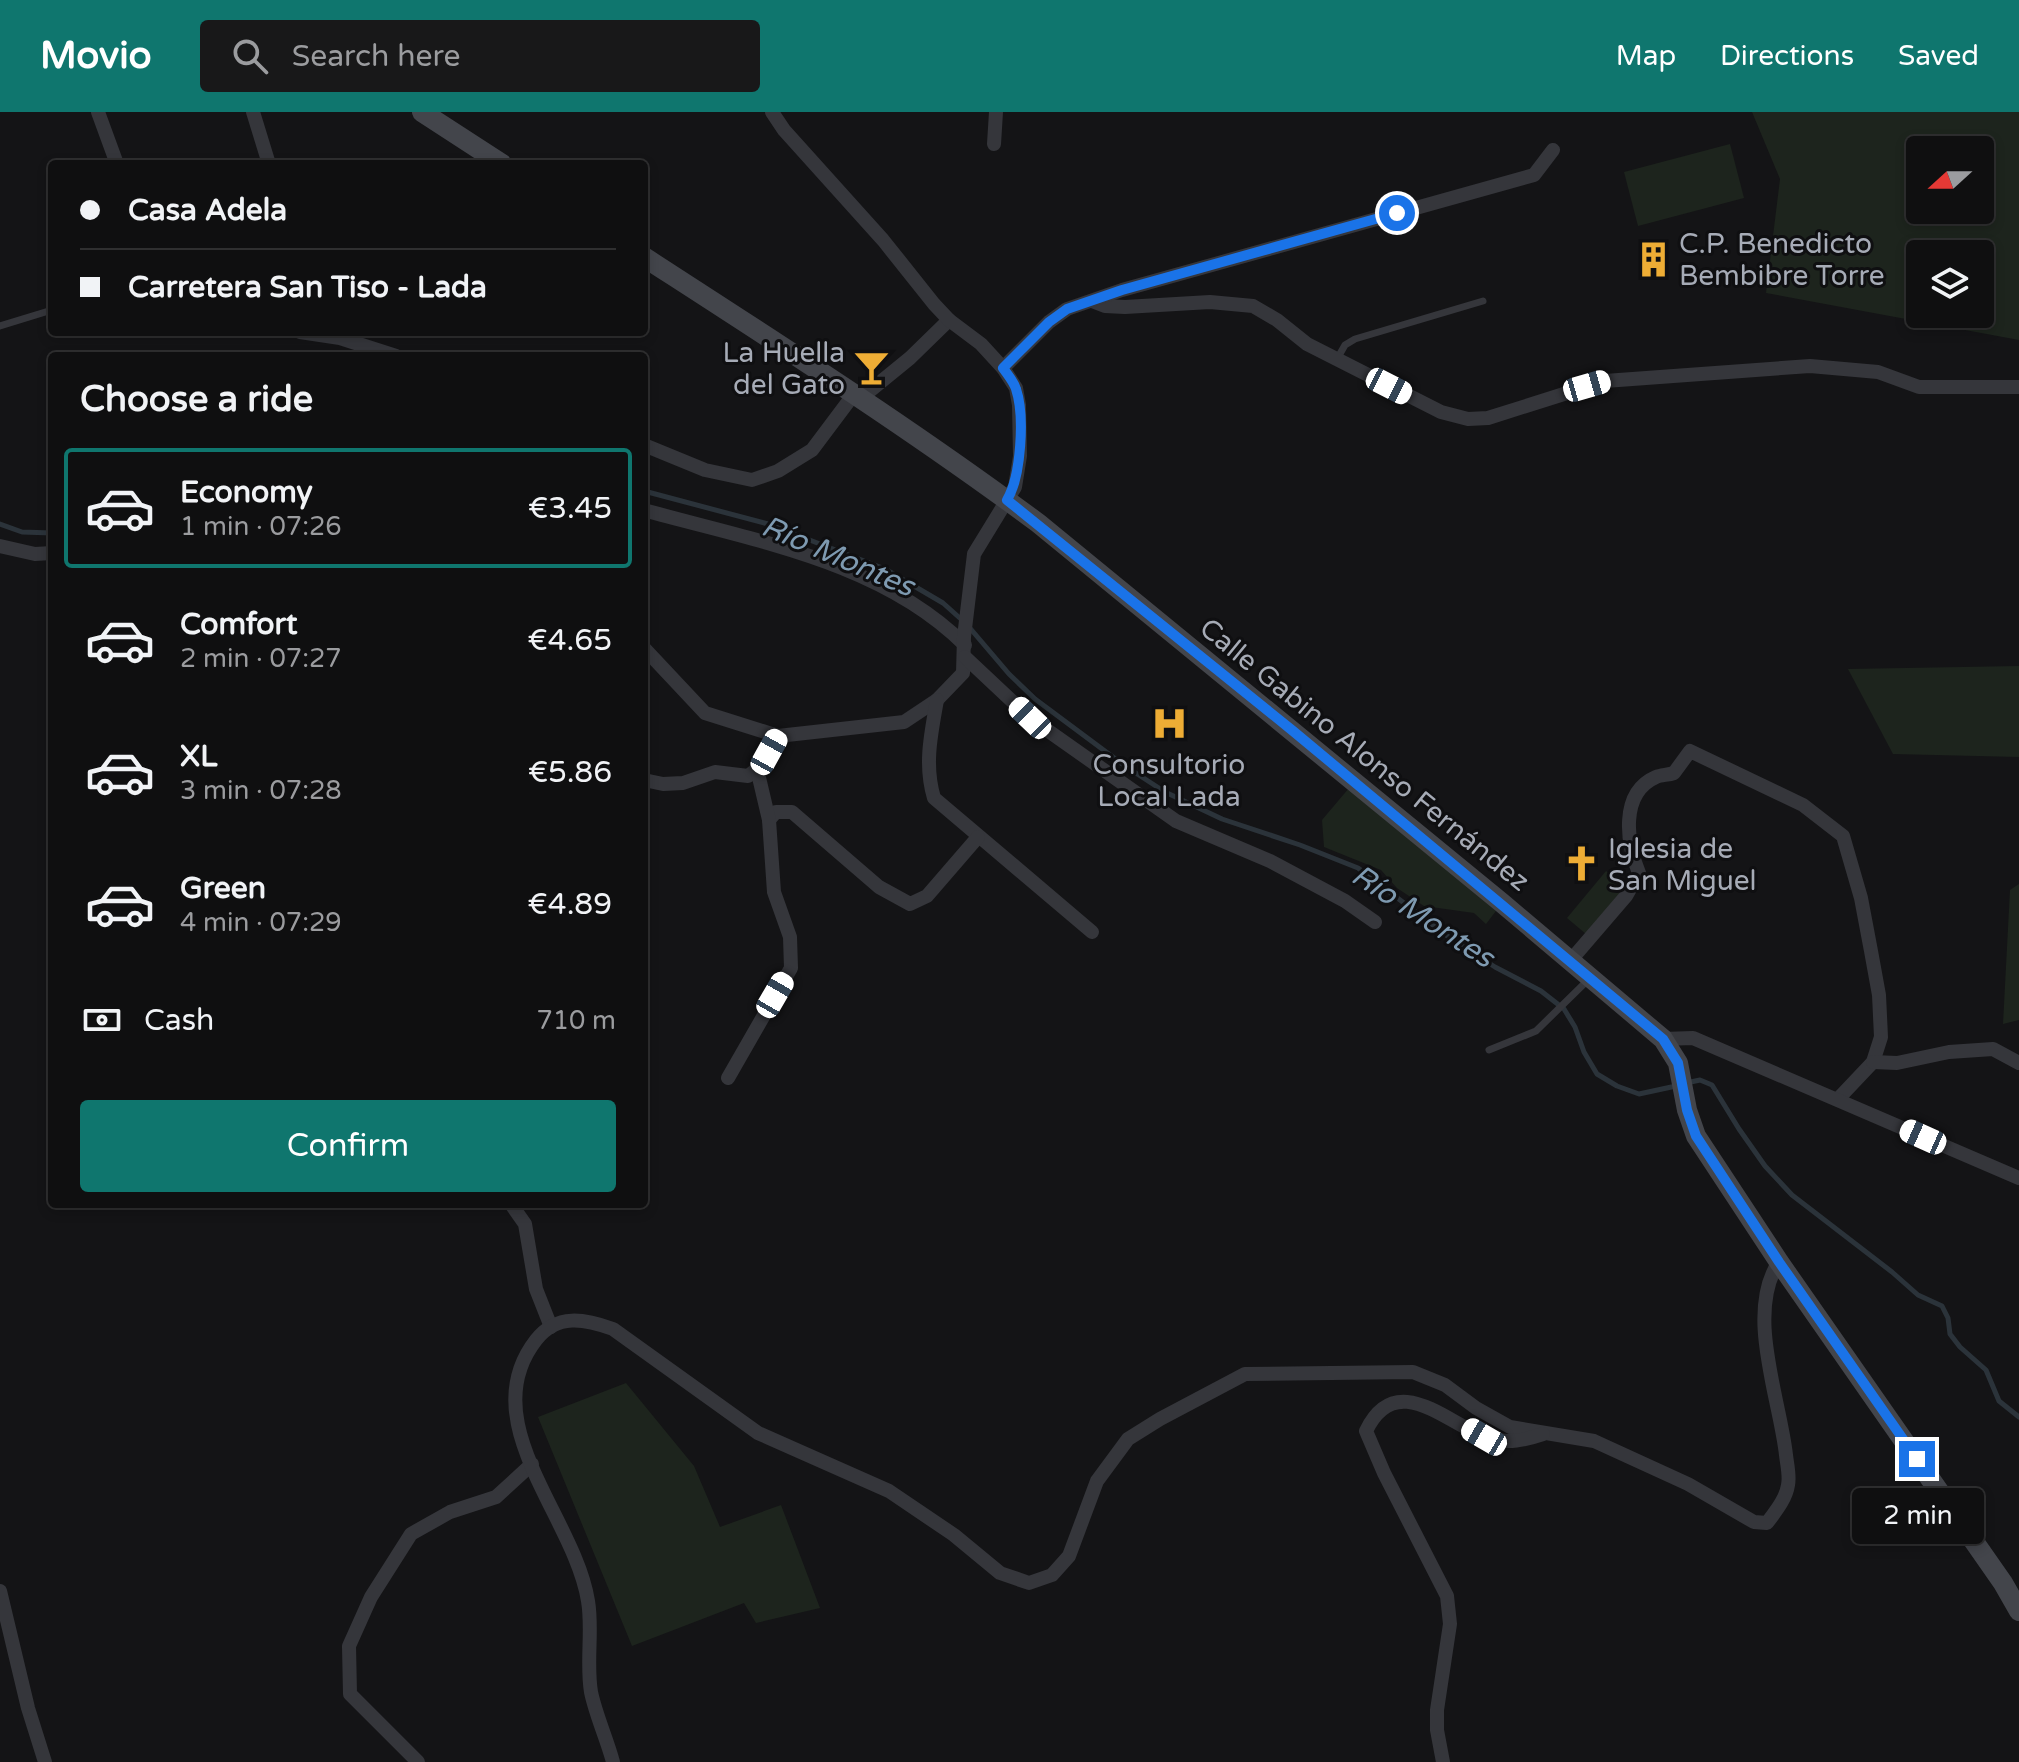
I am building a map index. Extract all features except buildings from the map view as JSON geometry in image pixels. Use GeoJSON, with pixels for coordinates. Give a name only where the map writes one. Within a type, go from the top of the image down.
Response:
{"type":"FeatureCollection","features":[{"type":"Feature","properties":{"kind":"street"},"geometry":{"type":"LineString","coordinates":[[98,112],[116,160]]}},
{"type":"Feature","properties":{"kind":"street"},"geometry":{"type":"LineString","coordinates":[[253,112],[268,160]]}},
{"type":"Feature","properties":{"kind":"street"},"geometry":{"type":"LineString","coordinates":[[422,112],[496,160]]}},
{"type":"Feature","properties":{"kind":"street"},"geometry":{"type":"LineString","coordinates":[[648,652],[705,713],[778,736],[904,722],[937,700],[963,673],[974,554],[1015,487],[1020,456],[1016,388],[981,344],[949,320],[883,240],[784,130],[772,112]]}},
{"type":"Feature","properties":{"kind":"street"},"geometry":{"type":"LineString","coordinates":[[782,112],[784,130]]}},
{"type":"Feature","properties":{"kind":"street"},"geometry":{"type":"LineString","coordinates":[[994,144],[996,112]]}},
{"type":"Feature","properties":{"kind":"street"},"geometry":{"type":"LineString","coordinates":[[1003,368],[1049,322],[1067,309],[1534,175],[1553,150]]}},
{"type":"Feature","properties":{"kind":"street","name":"Calle Gabino Alonso Fernández"},"geometry":{"type":"LineString","coordinates":[[648,260],[858,396],[1007,500],[1236,684],[1591,976],[1663,1039],[1678,1063],[1687,1110],[1696,1136],[1779,1262]]}},
{"type":"Feature","properties":{"kind":"street"},"geometry":{"type":"LineString","coordinates":[[1092,301],[1105,306],[1125,307],[1210,302],[1253,306],[1307,344],[1455,418],[1488,418],[1605,381],[1810,366],[1878,372],[1919,387],[2019,387]]}},
{"type":"Feature","properties":{"kind":"street"},"geometry":{"type":"LineString","coordinates":[[648,447],[705,470],[752,480],[778,471],[812,450],[858,396],[910,358],[949,320]]}},
{"type":"Feature","properties":{"kind":"street"},"geometry":{"type":"LineString","coordinates":[[337,336],[384,352]]}},
{"type":"Feature","properties":{"kind":"street"},"geometry":{"type":"LineString","coordinates":[[648,511],[807,555],[850,571],[906,600],[945,625],[1030,718],[1176,821],[1270,861],[1345,901],[1375,922]]}},
{"type":"Feature","properties":{"kind":"street"},"geometry":{"type":"LineString","coordinates":[[0,546],[35,554],[48,553]]}},
{"type":"Feature","properties":{"kind":"street"},"geometry":{"type":"LineString","coordinates":[[937,700],[929,740],[928,765],[934,798],[1092,932]]}},
{"type":"Feature","properties":{"kind":"street"},"geometry":{"type":"LineString","coordinates":[[648,781],[683,783],[715,772],[748,776],[757,769],[778,736]]}},
{"type":"Feature","properties":{"kind":"street"},"geometry":{"type":"LineString","coordinates":[[1571,960],[1626,896],[1639,873],[1630,851],[1628,824],[1639,790],[1654,778],[1674,773],[1690,751],[1803,805],[1843,836],[1861,898],[1879,995],[1881,1037],[1873,1062],[1838,1099]]}},
{"type":"Feature","properties":{"kind":"street"},"geometry":{"type":"LineString","coordinates":[[728,1078],[791,968],[790,937],[774,892],[769,820],[757,769]]}},
{"type":"Feature","properties":{"kind":"street"},"geometry":{"type":"LineString","coordinates":[[769,820],[776,812],[792,812],[879,887],[910,904],[927,896],[978,837]]}},
{"type":"Feature","properties":{"kind":"street"},"geometry":{"type":"LineString","coordinates":[[1663,1039],[1693,1038],[2019,1178]]}},
{"type":"Feature","properties":{"kind":"street"},"geometry":{"type":"LineString","coordinates":[[1873,1062],[1897,1063],[1949,1052],[1993,1049],[2019,1063]]}},
{"type":"Feature","properties":{"kind":"street"},"geometry":{"type":"LineString","coordinates":[[514,1208],[525,1224],[536,1289],[551,1327]]}},
{"type":"Feature","properties":{"kind":"street"},"geometry":{"type":"LineString","coordinates":[[613,1762],[591,1692],[588,1601],[574,1558],[522,1443],[516,1413],[515,1385],[523,1357],[539,1335],[560,1321],[587,1320],[613,1329],[758,1433],[889,1491],[954,1535],[1000,1573],[1029,1583],[1052,1575],[1069,1556],[1097,1481],[1128,1439],[1245,1374],[1413,1372],[1445,1385],[1476,1408],[1510,1427],[1594,1441],[1688,1484],[1754,1522],[1767,1523],[1789,1485],[1785,1447],[1767,1359],[1766,1310],[1770,1274],[1779,1262],[2003,1583],[2019,1611]]}},
{"type":"Feature","properties":{"kind":"street"},"geometry":{"type":"LineString","coordinates":[[1443,1762],[1437,1710],[1450,1624],[1447,1596],[1378,1461],[1366,1431],[1373,1417],[1388,1405],[1413,1403],[1439,1411],[1484,1437],[1504,1442],[1548,1433]]}},
{"type":"Feature","properties":{"kind":"street"},"geometry":{"type":"LineString","coordinates":[[418,1762],[350,1694],[349,1646],[371,1597],[411,1534],[450,1512],[496,1497],[532,1464]]}},
{"type":"Feature","properties":{"kind":"street"},"geometry":{"type":"LineString","coordinates":[[0,1591],[28,1708],[45,1762]]}},
{"type":"Feature","properties":{"kind":"lane"},"geometry":{"type":"LineString","coordinates":[[1337,359],[1345,345],[1355,339],[1483,301]]}},
{"type":"Feature","properties":{"kind":"lane"},"geometry":{"type":"LineString","coordinates":[[0,326],[48,311]]}},
{"type":"Feature","properties":{"kind":"lane"},"geometry":{"type":"LineString","coordinates":[[1489,1050],[1536,1031],[1591,976]]}},
{"type":"Feature","properties":{"kind":"shaded area"},"geometry":{"type":"Polygon","coordinates":[[[1752,112],[2019,112],[2019,340],[1954,328],[1994,328],[1994,240],[1906,240],[1906,319],[1766,293],[1780,179],[1752,112]]]}},
{"type":"Feature","properties":{"kind":"shaded area"},"geometry":{"type":"Polygon","coordinates":[[[1730,144],[1744,198],[1638,226],[1624,172],[1730,144]]]}},
{"type":"Feature","properties":{"kind":"shaded area"},"geometry":{"type":"Polygon","coordinates":[[[2019,666],[2019,757],[1893,754],[1848,669],[2019,666]]]}},
{"type":"Feature","properties":{"kind":"shaded area"},"geometry":{"type":"Polygon","coordinates":[[[1355,781],[1502,903],[1486,924],[1474,913],[1424,906],[1397,888],[1381,870],[1324,847],[1322,820],[1355,781]]]}},
{"type":"Feature","properties":{"kind":"shaded area"},"geometry":{"type":"Polygon","coordinates":[[[1606,871],[1626,887],[1586,934],[1567,918],[1606,871]]]}},
{"type":"Feature","properties":{"kind":"shaded area"},"geometry":{"type":"Polygon","coordinates":[[[2019,884],[2019,1020],[2003,1024],[2010,890],[2019,884]]]}},
{"type":"Feature","properties":{"kind":"shaded area"},"geometry":{"type":"Polygon","coordinates":[[[626,1383],[694,1466],[720,1527],[781,1505],[820,1608],[756,1623],[744,1603],[632,1646],[538,1417],[626,1383]]]}},
{"type":"Feature","properties":{"kind":"waterway","name":"Río Montes"},"geometry":{"type":"LineString","coordinates":[[648,492],[768,524],[885,569],[943,603],[962,620]]}},
{"type":"Feature","properties":{"kind":"waterway","name":"Río Montes"},"geometry":{"type":"LineString","coordinates":[[0,524],[22,532],[48,533]]}},
{"type":"Feature","properties":{"kind":"waterway","name":"Río Montes"},"geometry":{"type":"LineString","coordinates":[[969,627],[1035,699],[1165,792],[1222,819],[1358,868],[1450,938],[1495,967],[1541,991],[1564,1009],[1597,1074],[1639,1094],[1676,1086]]}},
{"type":"Feature","properties":{"kind":"waterway","name":"Río Montes"},"geometry":{"type":"LineString","coordinates":[[1686,1083],[1700,1080],[1712,1085],[1765,1166],[1792,1195],[1918,1295],[1942,1306],[1948,1318],[1950,1334],[1986,1370],[1999,1401],[2019,1417]]}},
{"type":"Feature","properties":{"kind":"place","name":"C.P. Benedicto Bembibre Torre"},"geometry":{"type":"Point","coordinates":[1653,259]}},
{"type":"Feature","properties":{"kind":"place","name":"La Huella del Gato"},"geometry":{"type":"Point","coordinates":[871,368]}},
{"type":"Feature","properties":{"kind":"place","name":"Consultorio Local Lada"},"geometry":{"type":"Point","coordinates":[1169,724]}},
{"type":"Feature","properties":{"kind":"place","name":"Iglesia de San Miguel"},"geometry":{"type":"Point","coordinates":[1582,864]}},
{"type":"Feature","properties":{"kind":"route"},"geometry":{"type":"LineString","coordinates":[[1397,213],[1122,290],[1067,309],[1049,322],[1003,368],[1016,388],[1019,405],[1020,456],[1015,487],[1007,500],[1293,731],[1663,1039],[1678,1063],[1687,1110],[1696,1136],[1779,1262],[1917,1459]]}}]}
